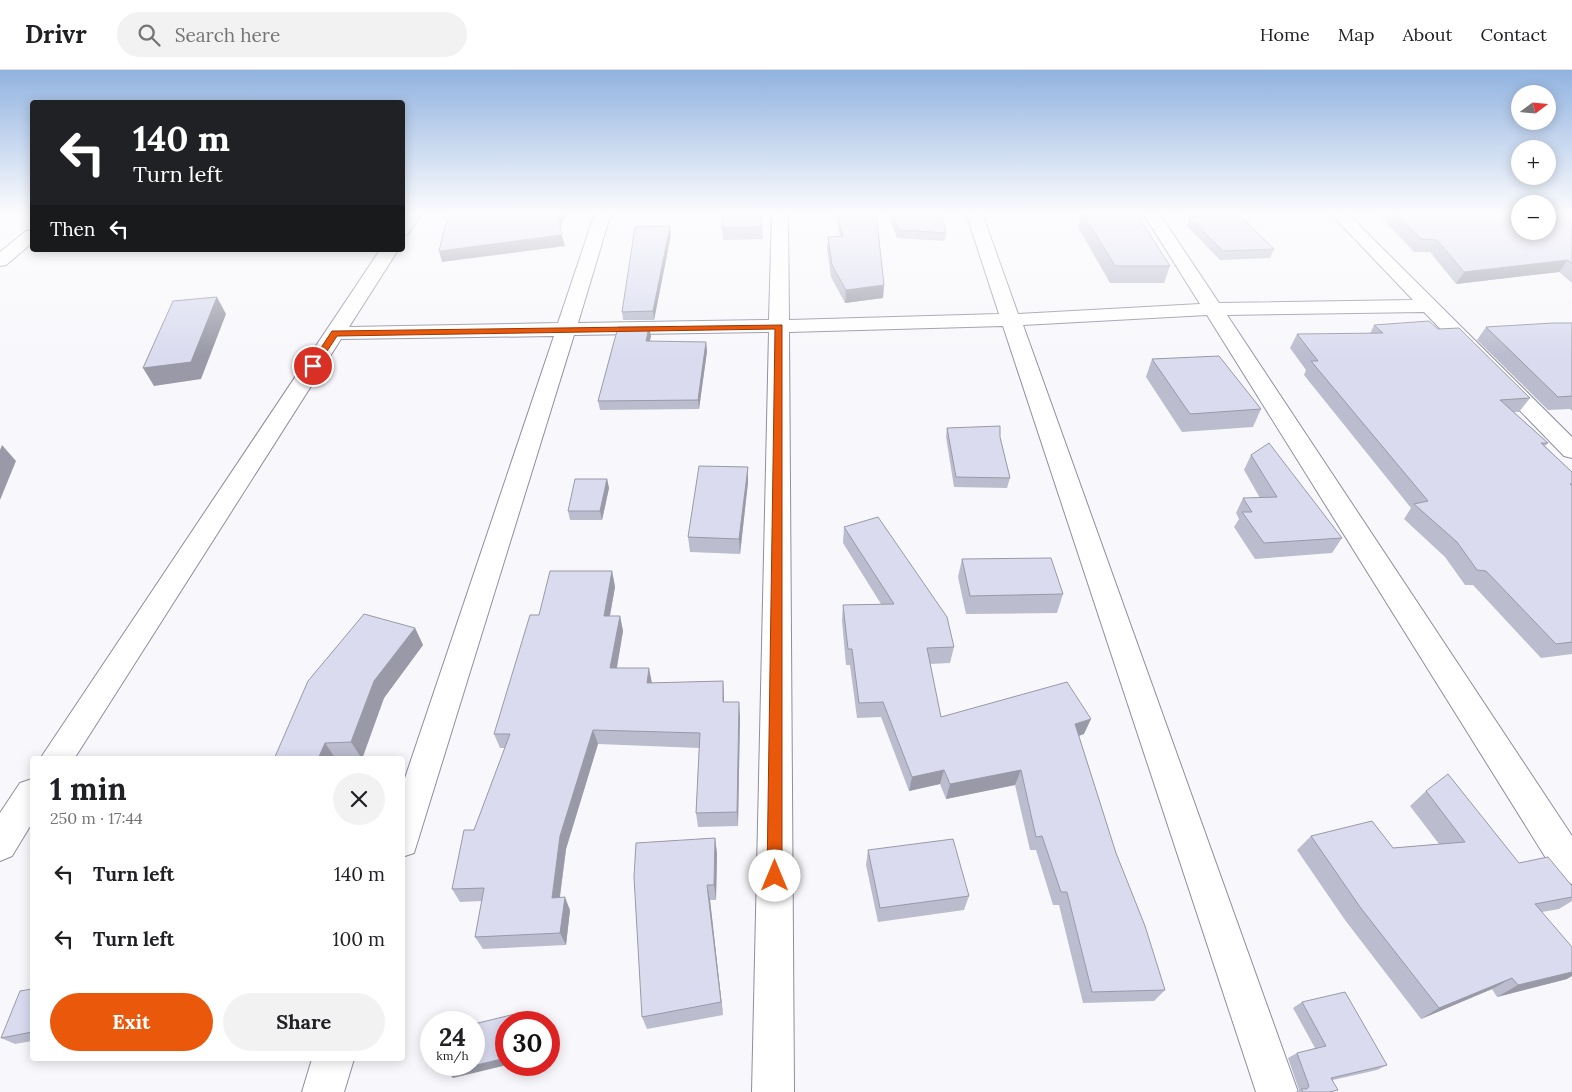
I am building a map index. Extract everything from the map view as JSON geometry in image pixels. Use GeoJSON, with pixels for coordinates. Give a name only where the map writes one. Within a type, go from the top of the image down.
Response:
{"type":"FeatureCollection","features":[{"type":"Feature","properties":{"kind":"street"},"geometry":{"type":"LineString","coordinates":[[58,756],[382,261]]}},
{"type":"Feature","properties":{"kind":"street"},"geometry":{"type":"LineString","coordinates":[[405,832],[588,261]]}},
{"type":"Feature","properties":{"kind":"street"},"geometry":{"type":"LineString","coordinates":[[773,1092],[780,261]]}},
{"type":"Feature","properties":{"kind":"street"},"geometry":{"type":"LineString","coordinates":[[990,261],[1277,1092]]}},
{"type":"Feature","properties":{"kind":"street"},"geometry":{"type":"LineString","coordinates":[[1182,261],[1572,867]]}},
{"type":"Feature","properties":{"kind":"street"},"geometry":{"type":"LineString","coordinates":[[1385,261],[1572,451]]}},
{"type":"Feature","properties":{"kind":"street"},"geometry":{"type":"LineString","coordinates":[[335,333],[779,326],[1011,320],[1213,309],[1430,306]]}},
{"type":"Feature","properties":{"kind":"street"},"geometry":{"type":"LineString","coordinates":[[0,844],[30,797]]}},
{"type":"Feature","properties":{"kind":"street"},"geometry":{"type":"LineString","coordinates":[[322,1092],[332,1061]]}},
{"type":"Feature","properties":{"kind":"building"},"geometry":{"type":"Polygon","coordinates":[[[630,261],[663,261],[653,311],[622,312],[630,261]]]}},
{"type":"Feature","properties":{"kind":"building"},"geometry":{"type":"Polygon","coordinates":[[[831,261],[881,261],[884,285],[846,290],[831,261]]]}},
{"type":"Feature","properties":{"kind":"building"},"geometry":{"type":"Polygon","coordinates":[[[1112,261],[1167,261],[1170,266],[1115,266],[1112,261]]]}},
{"type":"Feature","properties":{"kind":"building"},"geometry":{"type":"Polygon","coordinates":[[[1454,261],[1562,261],[1464,272],[1454,261]]]}},
{"type":"Feature","properties":{"kind":"building"},"geometry":{"type":"Polygon","coordinates":[[[217,297],[191,362],[143,368],[173,301],[217,297]]]}},
{"type":"Feature","properties":{"kind":"building"},"geometry":{"type":"Polygon","coordinates":[[[1429,321],[1438,329],[1459,328],[1530,398],[1500,400],[1548,443],[1541,443],[1572,472],[1572,484],[1570,484],[1572,486],[1572,642],[1556,644],[1486,571],[1477,570],[1457,542],[1414,504],[1428,501],[1311,361],[1318,361],[1297,334],[1383,333],[1374,325],[1429,321]]]}},
{"type":"Feature","properties":{"kind":"building"},"geometry":{"type":"Polygon","coordinates":[[[1572,323],[1572,396],[1558,397],[1486,327],[1572,323]]]}},
{"type":"Feature","properties":{"kind":"building"},"geometry":{"type":"Polygon","coordinates":[[[618,327],[649,327],[646,341],[706,342],[698,400],[598,401],[618,327]]]}},
{"type":"Feature","properties":{"kind":"building"},"geometry":{"type":"Polygon","coordinates":[[[1219,356],[1261,409],[1190,414],[1152,359],[1219,356]]]}},
{"type":"Feature","properties":{"kind":"building"},"geometry":{"type":"Polygon","coordinates":[[[1000,426],[1000,437],[1010,478],[956,477],[947,428],[1000,426]]]}},
{"type":"Feature","properties":{"kind":"building"},"geometry":{"type":"Polygon","coordinates":[[[1269,443],[1342,538],[1264,543],[1242,512],[1252,512],[1243,498],[1277,497],[1251,455],[1269,443]]]}},
{"type":"Feature","properties":{"kind":"building"},"geometry":{"type":"Polygon","coordinates":[[[699,466],[748,467],[739,539],[688,537],[699,466]]]}},
{"type":"Feature","properties":{"kind":"building"},"geometry":{"type":"Polygon","coordinates":[[[575,479],[607,479],[600,511],[568,511],[575,479]]]}},
{"type":"Feature","properties":{"kind":"building"},"geometry":{"type":"Polygon","coordinates":[[[878,517],[947,617],[954,647],[927,648],[941,717],[1067,682],[1091,719],[1075,724],[1116,853],[1145,926],[1165,990],[1092,992],[1067,892],[1061,892],[1042,836],[1036,837],[1021,770],[950,784],[944,770],[912,777],[883,702],[859,703],[852,649],[848,649],[843,605],[894,604],[844,527],[878,517]]]}},
{"type":"Feature","properties":{"kind":"building"},"geometry":{"type":"Polygon","coordinates":[[[1051,558],[1063,594],[970,596],[962,559],[1051,558]]]}},
{"type":"Feature","properties":{"kind":"building"},"geometry":{"type":"Polygon","coordinates":[[[550,571],[612,571],[604,616],[620,616],[610,668],[649,668],[647,683],[723,681],[723,702],[739,702],[737,812],[696,813],[700,733],[593,730],[560,836],[552,898],[565,897],[560,933],[475,937],[484,888],[452,889],[464,830],[474,830],[510,734],[494,734],[530,615],[539,615],[550,571]]]}},
{"type":"Feature","properties":{"kind":"building"},"geometry":{"type":"Polygon","coordinates":[[[364,614],[415,628],[374,681],[351,742],[325,743],[319,756],[275,756],[308,681],[364,614]]]}},
{"type":"Feature","properties":{"kind":"building"},"geometry":{"type":"Polygon","coordinates":[[[1448,774],[1519,863],[1548,857],[1572,886],[1572,897],[1535,904],[1572,947],[1572,972],[1518,985],[1512,978],[1439,1008],[1360,907],[1311,836],[1372,821],[1393,848],[1465,842],[1426,791],[1448,774]]]}},
{"type":"Feature","properties":{"kind":"building"},"geometry":{"type":"Polygon","coordinates":[[[715,838],[714,885],[707,885],[721,1002],[642,1017],[634,877],[636,843],[715,838]]]}},
{"type":"Feature","properties":{"kind":"building"},"geometry":{"type":"Polygon","coordinates":[[[953,839],[969,896],[880,908],[868,850],[953,839]]]}},
{"type":"Feature","properties":{"kind":"building"},"geometry":{"type":"Polygon","coordinates":[[[30,989],[30,1032],[1,1038],[20,991],[30,989]]]}},
{"type":"Feature","properties":{"kind":"building"},"geometry":{"type":"Polygon","coordinates":[[[1345,992],[1387,1065],[1331,1078],[1338,1090],[1303,1092],[1301,1089],[1307,1089],[1309,1086],[1297,1053],[1326,1046],[1302,1002],[1345,992]]]}},
{"type":"Feature","properties":{"kind":"building"},"geometry":{"type":"Polygon","coordinates":[[[495,1019],[495,1061],[485,1063],[485,1021],[495,1019]]]}},
{"type":"Feature","properties":{"kind":"route"},"geometry":{"type":"LineString","coordinates":[[313,366],[335,333],[779,326],[775,876]]}}]}
